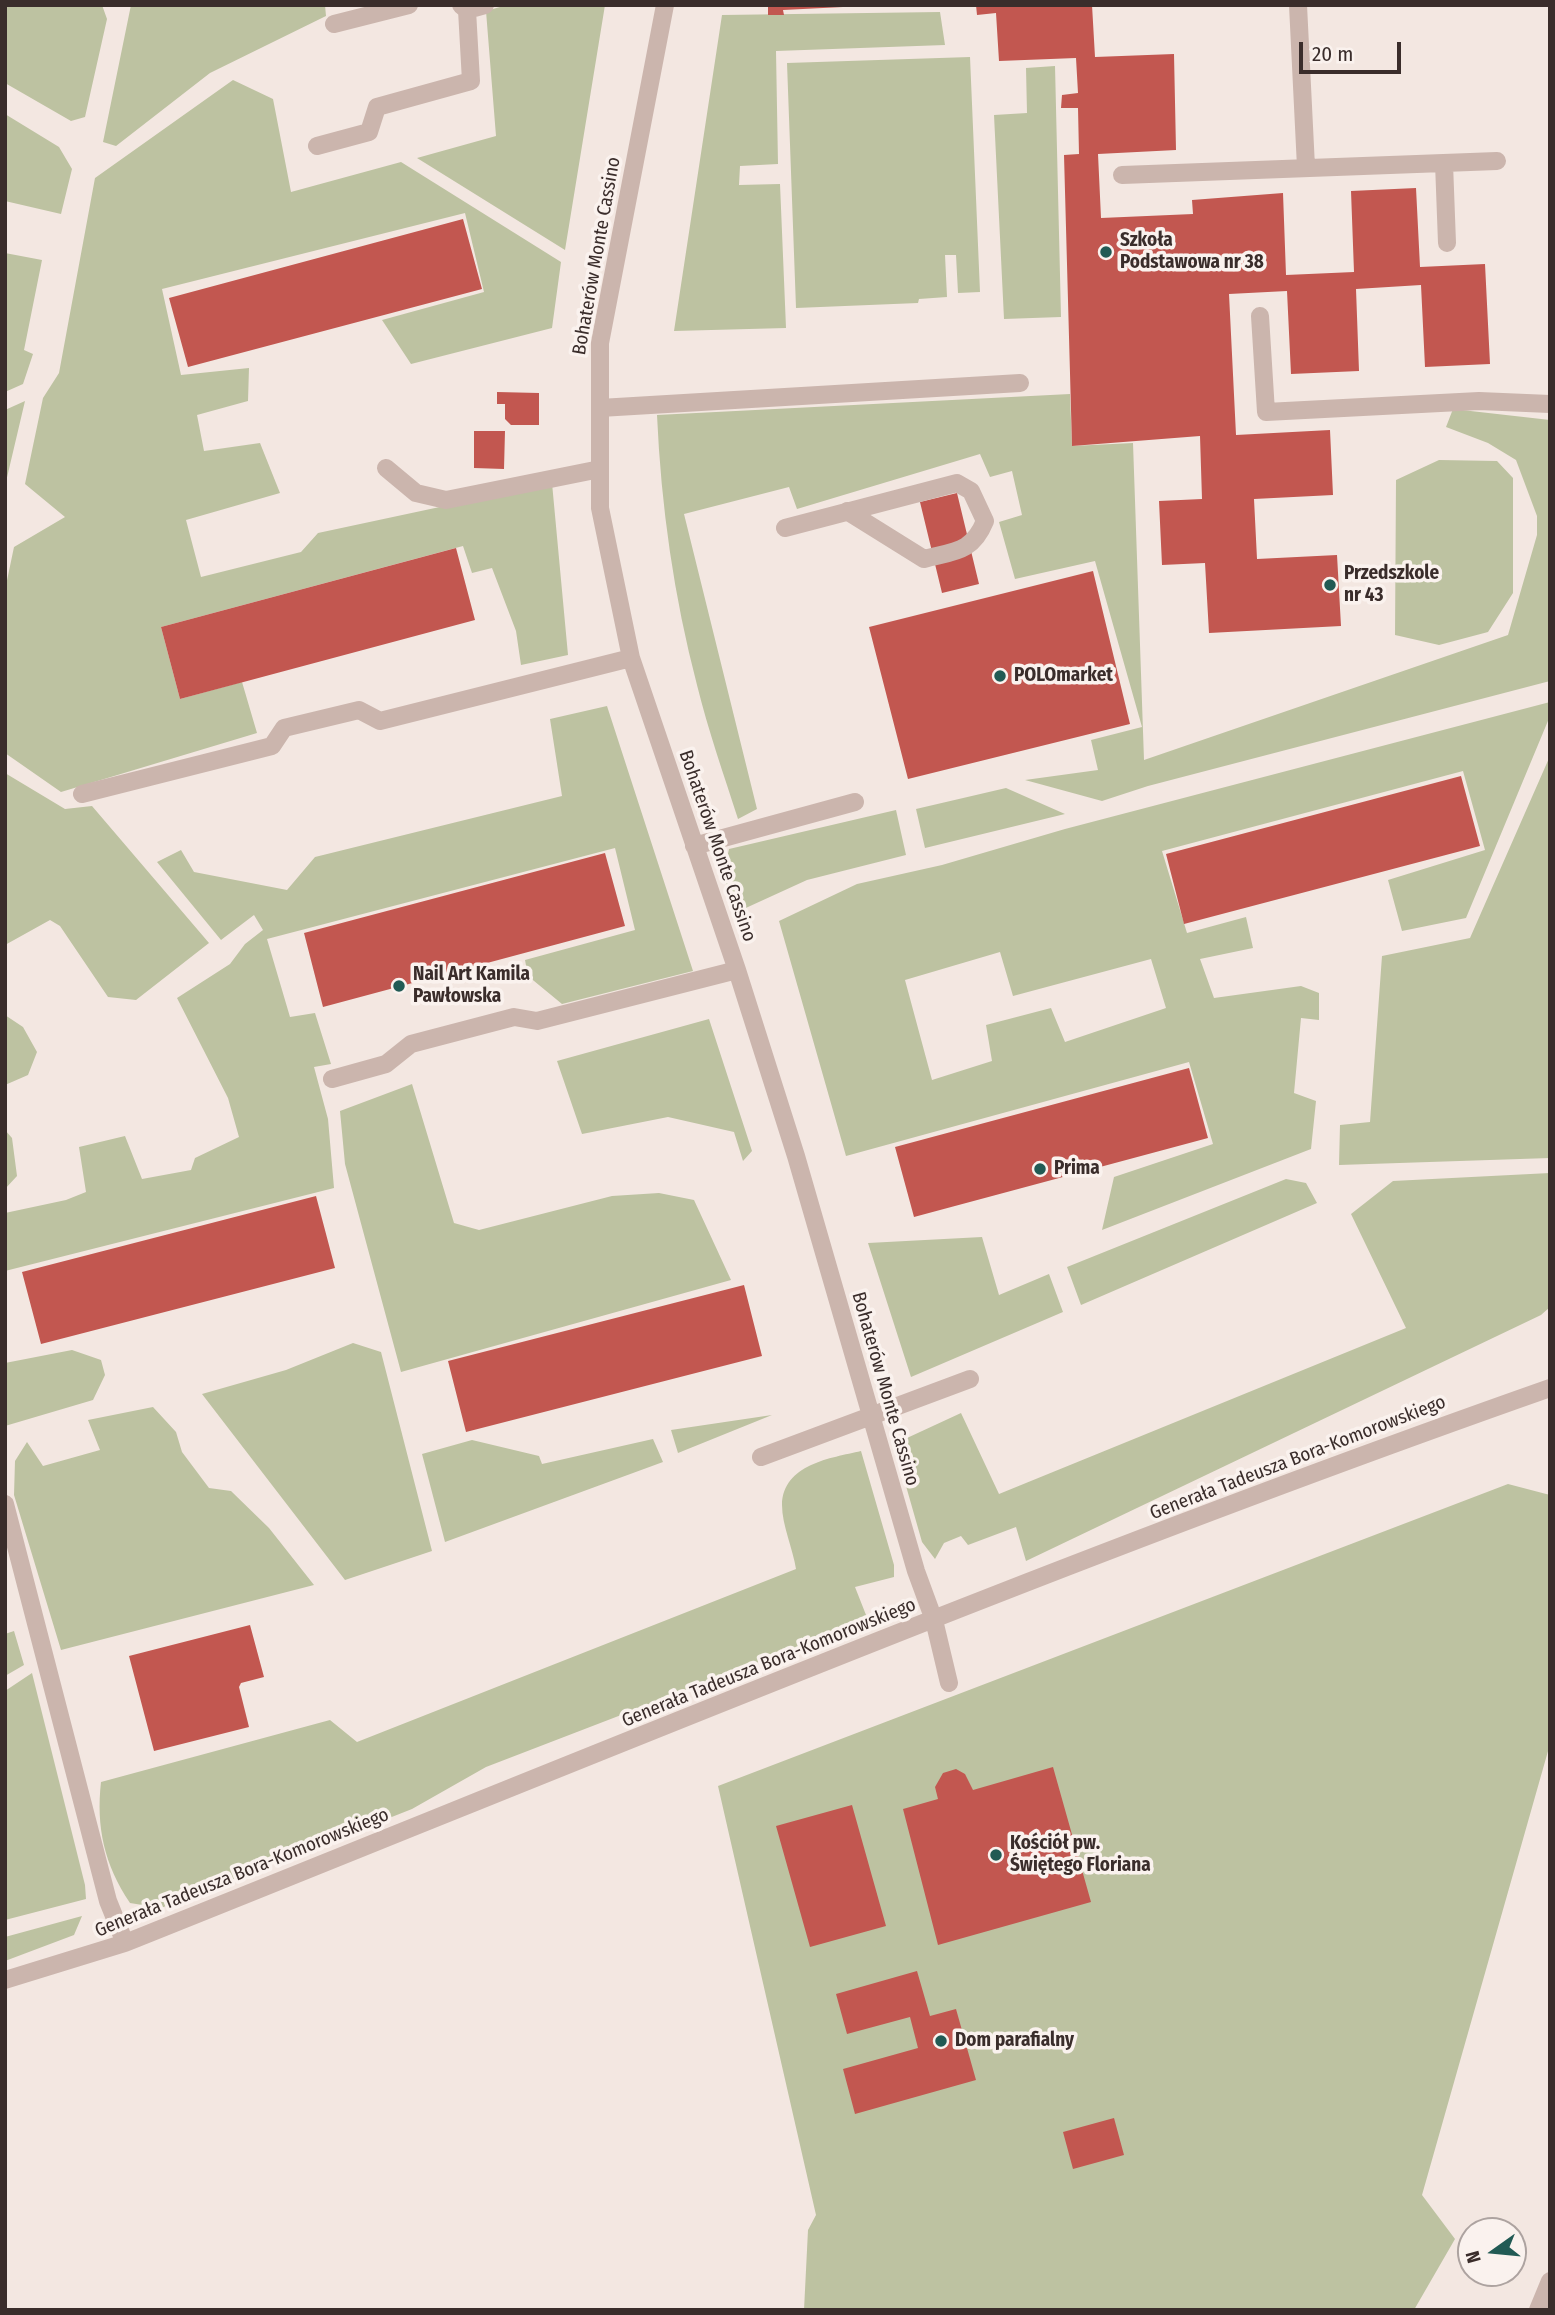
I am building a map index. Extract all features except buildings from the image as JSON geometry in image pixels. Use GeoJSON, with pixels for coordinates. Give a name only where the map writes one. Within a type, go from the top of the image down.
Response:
{"type":"FeatureCollection","features":[{"type":"Feature","properties":{"kind":"street"},"geometry":{"type":"LineString","coordinates":[[334,24],[409,5]]}},
{"type":"Feature","properties":{"kind":"street","name":"Bohaterów Monte Cassino"},"geometry":{"type":"LineString","coordinates":[[665,5],[600,343],[600,508],[631,658],[737,970],[916,1571],[934,1620],[949,1683]]}},
{"type":"Feature","properties":{"kind":"street"},"geometry":{"type":"LineString","coordinates":[[1297,5],[1307,167]]}},
{"type":"Feature","properties":{"kind":"street"},"geometry":{"type":"LineString","coordinates":[[317,146],[369,132],[377,107],[471,80],[471,7]]}},
{"type":"Feature","properties":{"kind":"street"},"geometry":{"type":"LineString","coordinates":[[1122,175],[1497,161]]}},
{"type":"Feature","properties":{"kind":"street"},"geometry":{"type":"LineString","coordinates":[[1444,163],[1447,243]]}},
{"type":"Feature","properties":{"kind":"street"},"geometry":{"type":"LineString","coordinates":[[1260,316],[1266,412],[1479,401],[1550,404]]}},
{"type":"Feature","properties":{"kind":"street"},"geometry":{"type":"LineString","coordinates":[[600,408],[1020,383]]}},
{"type":"Feature","properties":{"kind":"street"},"geometry":{"type":"LineString","coordinates":[[386,468],[416,493],[446,500],[600,469]]}},
{"type":"Feature","properties":{"kind":"street"},"geometry":{"type":"LineString","coordinates":[[785,528],[847,510],[957,483],[971,491],[985,521],[979,536],[968,548],[924,559],[847,510]]}},
{"type":"Feature","properties":{"kind":"street"},"geometry":{"type":"LineString","coordinates":[[82,794],[272,746],[284,729],[359,709],[380,721],[631,658]]}},
{"type":"Feature","properties":{"kind":"street"},"geometry":{"type":"LineString","coordinates":[[694,846],[855,802]]}},
{"type":"Feature","properties":{"kind":"street"},"geometry":{"type":"LineString","coordinates":[[332,1079],[386,1064],[411,1044],[514,1017],[537,1021],[737,970]]}},
{"type":"Feature","properties":{"kind":"street"},"geometry":{"type":"LineString","coordinates":[[761,1457],[970,1379]]}},
{"type":"Feature","properties":{"kind":"street","name":"Generała Tadeusza Bora-Komorowskiego"},"geometry":{"type":"LineString","coordinates":[[5,1980],[125,1943],[934,1620],[1422,1433],[1550,1388]]}},
{"type":"Feature","properties":{"kind":"street"},"geometry":{"type":"LineString","coordinates":[[5,1504],[108,1901],[125,1943]]}},
{"type":"Feature","properties":{"kind":"street"},"geometry":{"type":"LineString","coordinates":[[1538,2310],[1550,2281]]}},
{"type":"Feature","properties":{"kind":"green space"},"geometry":{"type":"Polygon","coordinates":[[[5,5],[102,5],[107,19],[85,117],[71,121],[5,83],[5,5]]]}},
{"type":"Feature","properties":{"kind":"green space"},"geometry":{"type":"Polygon","coordinates":[[[131,5],[325,5],[326,16],[210,73],[116,146],[103,142],[131,5]]]}},
{"type":"Feature","properties":{"kind":"green space"},"geometry":{"type":"Polygon","coordinates":[[[507,5],[605,5],[565,250],[417,158],[496,136],[486,11],[507,5]]]}},
{"type":"Feature","properties":{"kind":"green space"},"geometry":{"type":"Polygon","coordinates":[[[940,12],[945,45],[776,51],[778,164],[740,166],[739,185],[780,184],[786,328],[674,331],[722,15],[940,12]]]}},
{"type":"Feature","properties":{"kind":"green space"},"geometry":{"type":"Polygon","coordinates":[[[970,57],[980,292],[958,293],[956,255],[945,255],[947,297],[919,299],[918,303],[796,308],[787,63],[970,57]]]}},
{"type":"Feature","properties":{"kind":"green space"},"geometry":{"type":"Polygon","coordinates":[[[1055,66],[1061,317],[1004,319],[994,115],[1027,113],[1026,68],[1055,66]]]}},
{"type":"Feature","properties":{"kind":"green space"},"geometry":{"type":"Polygon","coordinates":[[[233,80],[273,99],[291,192],[401,162],[561,262],[552,328],[411,364],[382,320],[484,292],[465,213],[162,289],[181,375],[249,368],[248,401],[197,415],[204,451],[260,443],[280,493],[186,520],[201,577],[301,552],[318,533],[552,483],[568,655],[521,665],[516,631],[492,568],[472,573],[463,546],[161,627],[180,699],[242,682],[257,733],[61,792],[5,753],[5,590],[14,547],[65,517],[25,484],[43,398],[59,373],[95,178],[233,80]]]}},
{"type":"Feature","properties":{"kind":"green space"},"geometry":{"type":"Polygon","coordinates":[[[5,114],[59,147],[72,169],[61,214],[5,201],[5,114]]]}},
{"type":"Feature","properties":{"kind":"green space"},"geometry":{"type":"Polygon","coordinates":[[[5,253],[42,260],[24,350],[33,354],[23,384],[5,392],[5,253]]]}},
{"type":"Feature","properties":{"kind":"green space"},"geometry":{"type":"Polygon","coordinates":[[[1070,394],[1072,446],[1133,443],[1144,760],[1508,635],[1537,535],[1537,516],[1516,460],[1488,443],[1446,427],[1453,409],[1550,420],[1550,681],[1148,786],[1102,801],[1025,780],[1098,770],[1091,740],[1142,727],[1095,561],[1015,579],[999,522],[1022,515],[1012,471],[990,477],[980,454],[797,509],[789,487],[684,514],[757,809],[738,819],[706,719],[675,585],[665,517],[657,415],[1070,394]]]}},
{"type":"Feature","properties":{"kind":"green space"},"geometry":{"type":"Polygon","coordinates":[[[25,401],[5,486],[5,410],[25,401]]]}},
{"type":"Feature","properties":{"kind":"green space"},"geometry":{"type":"Polygon","coordinates":[[[1439,460],[1497,461],[1513,478],[1513,593],[1488,632],[1439,645],[1395,635],[1396,480],[1439,460]]]}},
{"type":"Feature","properties":{"kind":"green space"},"geometry":{"type":"Polygon","coordinates":[[[1550,702],[1550,716],[1466,918],[1402,931],[1388,880],[1485,850],[1463,771],[1162,851],[1187,933],[1246,917],[1253,948],[1200,959],[1214,998],[1301,986],[1319,993],[1319,1020],[1301,1018],[1294,1093],[1316,1101],[1311,1149],[1102,1230],[1114,1177],[1213,1144],[1189,1062],[846,1156],[779,921],[857,884],[942,865],[1065,829],[1550,702]],[[1000,952],[905,980],[932,1080],[992,1061],[986,1025],[1051,1008],[1065,1042],[1166,1008],[1151,959],[1013,996],[1000,952]]]}},
{"type":"Feature","properties":{"kind":"green space"},"geometry":{"type":"Polygon","coordinates":[[[607,706],[693,971],[562,1004],[528,976],[525,960],[635,930],[615,848],[267,939],[290,1017],[315,1013],[331,1064],[314,1067],[328,1119],[334,1188],[5,1271],[5,1213],[66,1200],[86,1192],[79,1147],[125,1136],[142,1179],[191,1170],[195,1158],[239,1137],[228,1098],[177,998],[230,964],[245,944],[263,930],[254,915],[221,940],[157,862],[181,850],[194,872],[287,890],[315,857],[562,796],[550,719],[607,706]]]}},
{"type":"Feature","properties":{"kind":"green space"},"geometry":{"type":"Polygon","coordinates":[[[1550,756],[1550,1158],[1339,1165],[1340,1125],[1370,1122],[1382,956],[1470,938],[1550,756]]]}},
{"type":"Feature","properties":{"kind":"green space"},"geometry":{"type":"Polygon","coordinates":[[[5,773],[65,809],[92,806],[209,943],[136,1000],[108,997],[60,926],[50,920],[5,945],[5,773]]]}},
{"type":"Feature","properties":{"kind":"green space"},"geometry":{"type":"Polygon","coordinates":[[[1006,788],[1065,814],[925,848],[916,809],[1006,788]]]}},
{"type":"Feature","properties":{"kind":"green space"},"geometry":{"type":"Polygon","coordinates":[[[896,810],[906,855],[807,880],[737,912],[723,876],[729,849],[896,810]]]}},
{"type":"Feature","properties":{"kind":"green space"},"geometry":{"type":"Polygon","coordinates":[[[5,1015],[23,1027],[37,1052],[28,1075],[5,1085],[5,1015]]]}},
{"type":"Feature","properties":{"kind":"green space"},"geometry":{"type":"Polygon","coordinates":[[[709,1019],[752,1151],[743,1161],[734,1132],[668,1117],[582,1134],[557,1061],[709,1019]]]}},
{"type":"Feature","properties":{"kind":"green space"},"geometry":{"type":"Polygon","coordinates":[[[412,1084],[454,1223],[479,1230],[612,1196],[659,1193],[694,1200],[731,1280],[401,1372],[345,1164],[340,1111],[412,1084]]]}},
{"type":"Feature","properties":{"kind":"green space"},"geometry":{"type":"Polygon","coordinates":[[[5,1130],[12,1138],[17,1176],[5,1189],[5,1130]]]}},
{"type":"Feature","properties":{"kind":"green space"},"geometry":{"type":"Polygon","coordinates":[[[1550,1173],[1550,1307],[1541,1315],[1026,1561],[1016,1527],[968,1545],[961,1536],[944,1543],[935,1559],[922,1542],[894,1444],[961,1413],[999,1494],[1406,1328],[1351,1214],[1393,1181],[1550,1173]]]}},
{"type":"Feature","properties":{"kind":"green space"},"geometry":{"type":"Polygon","coordinates":[[[1286,1179],[1306,1183],[1317,1203],[1081,1305],[1067,1267],[1286,1179]]]}},
{"type":"Feature","properties":{"kind":"green space"},"geometry":{"type":"Polygon","coordinates":[[[982,1237],[999,1295],[1049,1274],[1063,1312],[911,1377],[868,1243],[982,1237]]]}},
{"type":"Feature","properties":{"kind":"green space"},"geometry":{"type":"Polygon","coordinates":[[[353,1343],[381,1352],[432,1551],[345,1580],[202,1394],[286,1370],[353,1343]]]}},
{"type":"Feature","properties":{"kind":"green space"},"geometry":{"type":"Polygon","coordinates":[[[72,1350],[101,1360],[105,1375],[93,1400],[5,1426],[5,1363],[72,1350]]]}},
{"type":"Feature","properties":{"kind":"green space"},"geometry":{"type":"Polygon","coordinates":[[[153,1407],[176,1432],[182,1452],[209,1488],[231,1491],[269,1528],[314,1585],[61,1650],[14,1495],[15,1461],[27,1442],[43,1466],[100,1450],[88,1420],[153,1407]]]}},
{"type":"Feature","properties":{"kind":"green space"},"geometry":{"type":"Polygon","coordinates":[[[772,1415],[678,1453],[671,1430],[772,1415]]]}},
{"type":"Feature","properties":{"kind":"green space"},"geometry":{"type":"Polygon","coordinates":[[[653,1439],[663,1462],[445,1542],[422,1454],[472,1440],[539,1456],[542,1464],[653,1439]]]}},
{"type":"Feature","properties":{"kind":"green space"},"geometry":{"type":"Polygon","coordinates":[[[861,1451],[894,1565],[894,1577],[855,1587],[868,1620],[486,1767],[412,1809],[161,1908],[130,1903],[114,1874],[104,1845],[100,1814],[101,1782],[330,1720],[357,1742],[796,1569],[782,1513],[784,1491],[791,1480],[811,1465],[861,1451]]]}},
{"type":"Feature","properties":{"kind":"green space"},"geometry":{"type":"Polygon","coordinates":[[[1508,1484],[1550,1495],[1550,1744],[1422,2195],[1455,2239],[1414,2310],[804,2310],[808,2230],[816,2215],[718,1786],[1508,1484]]]}},
{"type":"Feature","properties":{"kind":"green space"},"geometry":{"type":"Polygon","coordinates":[[[14,1631],[24,1665],[5,1676],[5,1634],[14,1631]]]}},
{"type":"Feature","properties":{"kind":"green space"},"geometry":{"type":"Polygon","coordinates":[[[32,1673],[85,1885],[86,1899],[5,1920],[5,1691],[32,1673]]]}},
{"type":"Feature","properties":{"kind":"green space"},"geometry":{"type":"Polygon","coordinates":[[[82,1916],[74,1935],[5,1961],[5,1937],[82,1916]]]}},
{"type":"Feature","properties":{"kind":"place","name":"Szkoła Podstawowa nr 38"},"geometry":{"type":"Point","coordinates":[1106,252]}},
{"type":"Feature","properties":{"kind":"place","name":"Przedszkole nr 43"},"geometry":{"type":"Point","coordinates":[1330,585]}},
{"type":"Feature","properties":{"kind":"place","name":"POLOmarket"},"geometry":{"type":"Point","coordinates":[1000,676]}},
{"type":"Feature","properties":{"kind":"place","name":"Nail Art Kamila Pawłowska"},"geometry":{"type":"Point","coordinates":[399,986]}},
{"type":"Feature","properties":{"kind":"place","name":"Prima"},"geometry":{"type":"Point","coordinates":[1040,1169]}},
{"type":"Feature","properties":{"kind":"place","name":"Kościół pw. Świętego Floriana"},"geometry":{"type":"Point","coordinates":[996,1855]}},
{"type":"Feature","properties":{"kind":"place","name":"Dom parafialny"},"geometry":{"type":"Point","coordinates":[941,2041]}}]}
